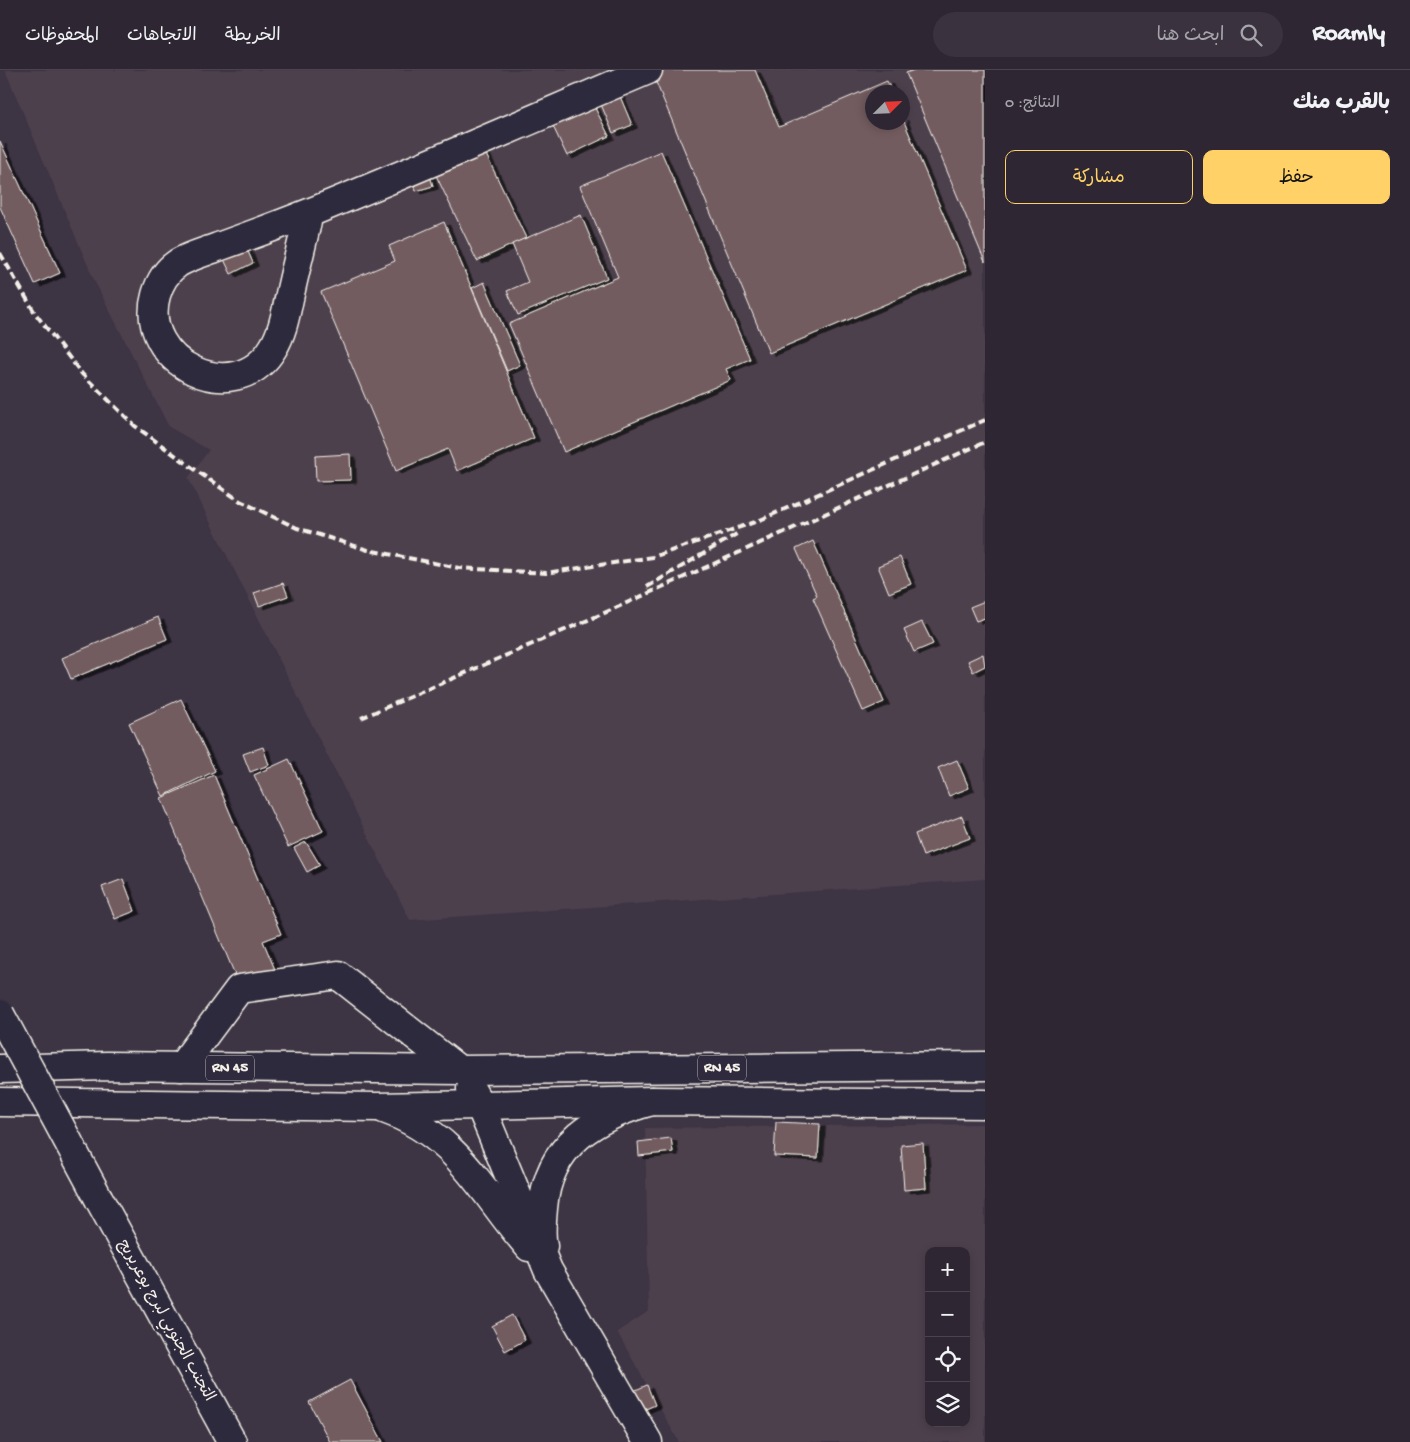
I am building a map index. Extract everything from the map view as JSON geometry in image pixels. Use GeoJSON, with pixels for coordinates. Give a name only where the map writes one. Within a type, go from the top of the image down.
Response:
{"type":"FeatureCollection","features":[{"type":"Feature","properties":{"kind":"main road"},"geometry":{"type":"LineString","coordinates":[[309,213],[283,325],[274,347],[262,363],[238,376],[220,378],[205,376],[175,358],[162,341],[154,317],[156,294],[162,278],[181,261],[309,213],[648,70]]}},
{"type":"Feature","properties":{"kind":"main road"},"geometry":{"type":"LineString","coordinates":[[181,1067],[239,988],[338,975],[459,1070],[480,1105],[548,1270],[648,1442]]}},
{"type":"Feature","properties":{"kind":"main road","name":"التجنب الجنوبي لبرج بوعريريج"},"geometry":{"type":"LineString","coordinates":[[0,1014],[232,1442]]}},
{"type":"Feature","properties":{"kind":"main road","name":"RN 45"},"geometry":{"type":"LineString","coordinates":[[0,1069],[107,1066],[459,1070],[985,1066]]}},
{"type":"Feature","properties":{"kind":"main road"},"geometry":{"type":"LineString","coordinates":[[459,1070],[445,1105],[474,1174]]}},
{"type":"Feature","properties":{"kind":"main road"},"geometry":{"type":"LineString","coordinates":[[548,1270],[542,1239],[544,1202],[550,1175],[561,1154],[589,1128],[614,1112],[652,1101]]}},
{"type":"Feature","properties":{"kind":"main road","name":"RN 45"},"geometry":{"type":"LineString","coordinates":[[0,1102],[378,1107],[652,1101],[985,1104]]}},
{"type":"Feature","properties":{"kind":"main road"},"geometry":{"type":"LineString","coordinates":[[378,1107],[424,1130],[459,1157],[548,1270]]}},
{"type":"Feature","properties":{"kind":"shaded area"},"geometry":{"type":"Polygon","coordinates":[[[5,70],[985,70],[985,879],[410,920],[188,478],[209,450],[169,427],[94,280],[5,70]]]}},
{"type":"Feature","properties":{"kind":"shaded area"},"geometry":{"type":"Polygon","coordinates":[[[985,1124],[985,1442],[679,1442],[617,1332],[649,1311],[645,1128],[985,1124]]]}},
{"type":"Feature","properties":{"kind":"building"},"geometry":{"type":"Polygon","coordinates":[[[663,70],[755,70],[779,127],[865,90],[865,130],[908,130],[967,270],[769,353],[653,75],[663,70]]]}},
{"type":"Feature","properties":{"kind":"building"},"geometry":{"type":"Polygon","coordinates":[[[914,70],[985,70],[985,262],[906,73],[914,70]]]}},
{"type":"Feature","properties":{"kind":"building"},"geometry":{"type":"Polygon","coordinates":[[[887,81],[889,85],[878,85],[887,81]]]}},
{"type":"Feature","properties":{"kind":"building"},"geometry":{"type":"Polygon","coordinates":[[[619,94],[632,125],[613,133],[600,102],[619,94]]]}},
{"type":"Feature","properties":{"kind":"building"},"geometry":{"type":"Polygon","coordinates":[[[592,102],[609,136],[567,156],[551,122],[592,102]]]}},
{"type":"Feature","properties":{"kind":"building"},"geometry":{"type":"Polygon","coordinates":[[[0,141],[60,273],[35,284],[0,207],[0,141]]]}},
{"type":"Feature","properties":{"kind":"building"},"geometry":{"type":"Polygon","coordinates":[[[482,146],[526,238],[477,261],[433,169],[482,146]]]}},
{"type":"Feature","properties":{"kind":"building"},"geometry":{"type":"Polygon","coordinates":[[[661,151],[750,359],[726,369],[731,380],[564,452],[509,324],[618,277],[580,186],[661,151]]]}},
{"type":"Feature","properties":{"kind":"building"},"geometry":{"type":"Polygon","coordinates":[[[428,169],[433,186],[416,191],[411,174],[428,169]]]}},
{"type":"Feature","properties":{"kind":"building"},"geometry":{"type":"Polygon","coordinates":[[[581,215],[607,278],[518,315],[507,291],[528,282],[512,244],[581,215]]]}},
{"type":"Feature","properties":{"kind":"building"},"geometry":{"type":"Polygon","coordinates":[[[444,222],[534,438],[457,471],[448,449],[396,471],[321,292],[395,261],[389,246],[444,222]]]}},
{"type":"Feature","properties":{"kind":"building"},"geometry":{"type":"Polygon","coordinates":[[[243,240],[253,263],[231,274],[220,251],[243,240]]]}},
{"type":"Feature","properties":{"kind":"building"},"geometry":{"type":"Polygon","coordinates":[[[484,282],[520,365],[507,371],[472,288],[484,282]]]}},
{"type":"Feature","properties":{"kind":"building"},"geometry":{"type":"Polygon","coordinates":[[[350,454],[351,480],[316,481],[315,456],[350,454]]]}},
{"type":"Feature","properties":{"kind":"building"},"geometry":{"type":"Polygon","coordinates":[[[813,541],[884,702],[863,711],[813,598],[817,596],[796,549],[813,541]]]}},
{"type":"Feature","properties":{"kind":"building"},"geometry":{"type":"Polygon","coordinates":[[[900,557],[911,584],[889,593],[878,566],[900,557]]]}},
{"type":"Feature","properties":{"kind":"building"},"geometry":{"type":"Polygon","coordinates":[[[283,583],[288,596],[259,606],[254,593],[283,583]]]}},
{"type":"Feature","properties":{"kind":"building"},"geometry":{"type":"Polygon","coordinates":[[[985,601],[985,618],[976,621],[970,607],[985,601]]]}},
{"type":"Feature","properties":{"kind":"building"},"geometry":{"type":"Polygon","coordinates":[[[158,617],[167,639],[71,679],[62,658],[158,617]]]}},
{"type":"Feature","properties":{"kind":"building"},"geometry":{"type":"Polygon","coordinates":[[[922,622],[933,644],[914,652],[904,630],[922,622]]]}},
{"type":"Feature","properties":{"kind":"building"},"geometry":{"type":"Polygon","coordinates":[[[983,654],[985,666],[973,672],[968,661],[983,654]]]}},
{"type":"Feature","properties":{"kind":"building"},"geometry":{"type":"Polygon","coordinates":[[[181,699],[215,771],[163,796],[129,723],[181,699]]]}},
{"type":"Feature","properties":{"kind":"building"},"geometry":{"type":"Polygon","coordinates":[[[263,747],[269,765],[250,772],[243,754],[263,747]]]}},
{"type":"Feature","properties":{"kind":"building"},"geometry":{"type":"Polygon","coordinates":[[[289,759],[323,831],[288,847],[254,775],[289,759]]]}},
{"type":"Feature","properties":{"kind":"building"},"geometry":{"type":"Polygon","coordinates":[[[957,760],[969,788],[949,796],[938,768],[957,760]]]}},
{"type":"Feature","properties":{"kind":"building"},"geometry":{"type":"Polygon","coordinates":[[[214,775],[281,934],[263,941],[276,972],[240,987],[161,798],[214,775]]]}},
{"type":"Feature","properties":{"kind":"building"},"geometry":{"type":"Polygon","coordinates":[[[962,816],[970,838],[923,856],[915,834],[962,816]]]}},
{"type":"Feature","properties":{"kind":"building"},"geometry":{"type":"Polygon","coordinates":[[[306,842],[320,865],[307,872],[294,848],[306,842]]]}},
{"type":"Feature","properties":{"kind":"building"},"geometry":{"type":"Polygon","coordinates":[[[123,879],[135,911],[115,919],[102,887],[123,879]]]}},
{"type":"Feature","properties":{"kind":"building"},"geometry":{"type":"Polygon","coordinates":[[[776,1122],[820,1124],[818,1158],[774,1156],[776,1122]]]}},
{"type":"Feature","properties":{"kind":"building"},"geometry":{"type":"Polygon","coordinates":[[[671,1138],[673,1152],[639,1156],[638,1142],[671,1138]]]}},
{"type":"Feature","properties":{"kind":"building"},"geometry":{"type":"Polygon","coordinates":[[[923,1143],[926,1188],[904,1190],[901,1145],[923,1143]]]}},
{"type":"Feature","properties":{"kind":"building"},"geometry":{"type":"Polygon","coordinates":[[[512,1315],[525,1340],[505,1351],[492,1326],[512,1315]]]}},
{"type":"Feature","properties":{"kind":"building"},"geometry":{"type":"Polygon","coordinates":[[[350,1380],[383,1442],[330,1442],[309,1402],[350,1380]]]}},
{"type":"Feature","properties":{"kind":"building"},"geometry":{"type":"Polygon","coordinates":[[[647,1385],[655,1405],[639,1412],[631,1392],[647,1385]]]}},
{"type":"Feature","properties":{"kind":"railway"},"geometry":{"type":"LineString","coordinates":[[0,253],[35,313],[82,374],[135,426],[240,501],[297,528],[368,550],[459,568],[546,573],[653,557],[758,521],[985,420]]}},
{"type":"Feature","properties":{"kind":"railway"},"geometry":{"type":"LineString","coordinates":[[361,718],[602,614],[985,442]]}},
{"type":"Feature","properties":{"kind":"railway"},"geometry":{"type":"LineString","coordinates":[[647,587],[740,532]]}}]}
